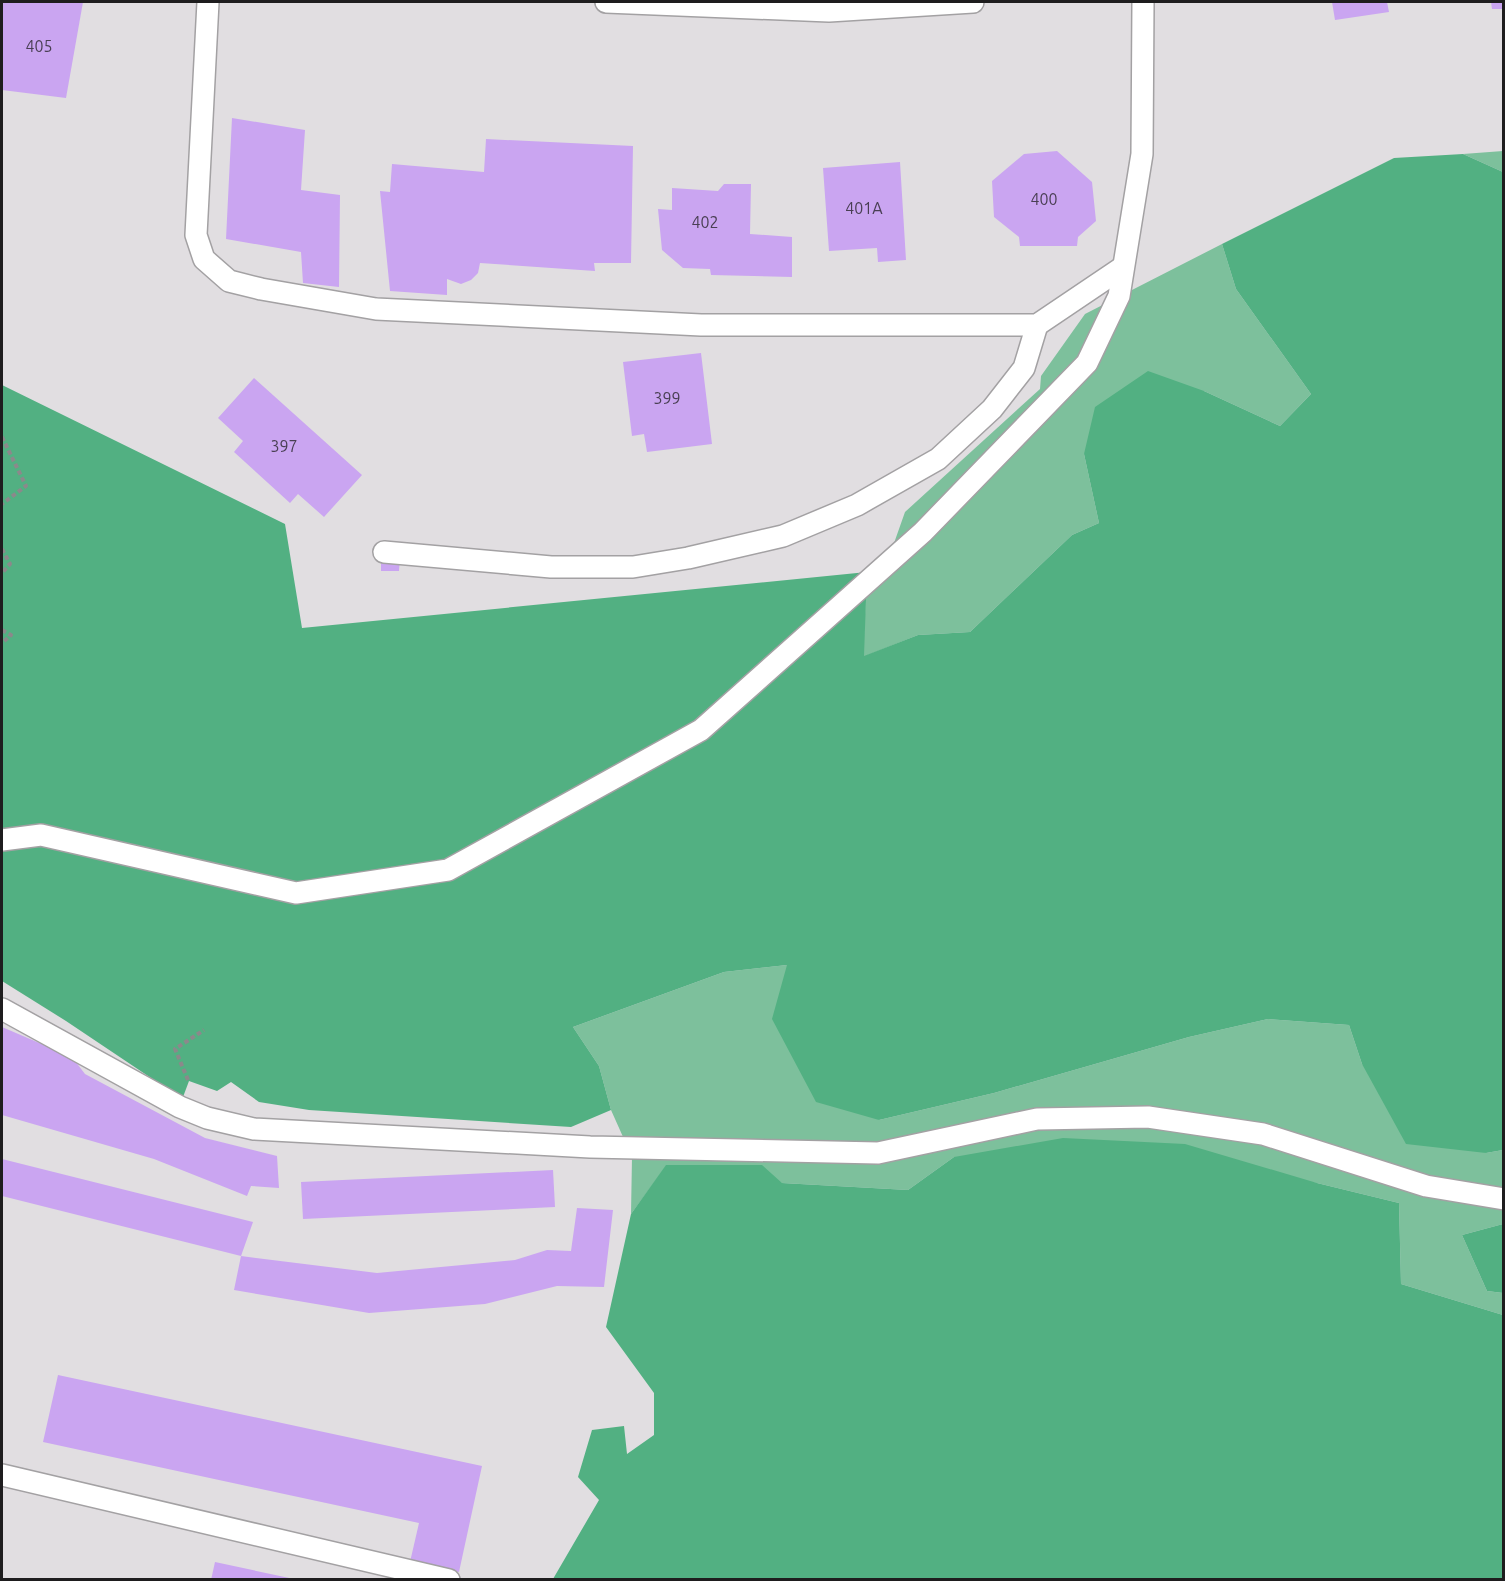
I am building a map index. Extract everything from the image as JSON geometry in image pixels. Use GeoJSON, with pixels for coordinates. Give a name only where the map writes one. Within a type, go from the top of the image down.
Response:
{"type":"FeatureCollection","features":[{"type":"Feature","properties":{"kind":"lane"},"geometry":{"type":"LineString","coordinates":[[208,2],[196,235],[204,259],[230,281],[261,289],[376,309],[701,325],[1037,325],[1123,267]]}},
{"type":"Feature","properties":{"kind":"lane"},"geometry":{"type":"LineString","coordinates":[[606,2],[829,11],[973,2]]}},
{"type":"Feature","properties":{"kind":"lane"},"geometry":{"type":"LineString","coordinates":[[2,840],[41,835],[296,893],[448,870],[701,730],[923,532],[1086,363],[1119,296],[1142,154],[1143,2]]}},
{"type":"Feature","properties":{"kind":"lane"},"geometry":{"type":"LineString","coordinates":[[384,552],[551,567],[633,567],[688,558],[783,536],[856,505],[938,459],[992,409],[1024,368],[1037,325]]}},
{"type":"Feature","properties":{"kind":"lane"},"geometry":{"type":"LineString","coordinates":[[2,1009],[180,1107],[207,1118],[254,1129],[590,1147],[878,1152],[1037,1119],[1148,1117],[1263,1134],[1426,1186],[1503,1199]]}},
{"type":"Feature","properties":{"kind":"lane"},"geometry":{"type":"LineString","coordinates":[[3,1479],[449,1580]]}},
{"type":"Feature","properties":{"kind":"path"},"geometry":{"type":"LineString","coordinates":[[2,437],[26,486],[2,504]]}},
{"type":"Feature","properties":{"kind":"path"},"geometry":{"type":"LineString","coordinates":[[2,549],[10,564],[2,573]]}},
{"type":"Feature","properties":{"kind":"path"},"geometry":{"type":"LineString","coordinates":[[2,630],[11,635],[2,643]]}},
{"type":"Feature","properties":{"kind":"path"},"geometry":{"type":"LineString","coordinates":[[188,1080],[176,1049],[204,1030]]}},
{"type":"Feature","properties":{"kind":"green space"},"geometry":{"type":"Polygon","coordinates":[[[1503,151],[1503,172],[1463,154],[1503,151]]]}},
{"type":"Feature","properties":{"kind":"green space"},"geometry":{"type":"Polygon","coordinates":[[[1463,154],[1503,172],[1503,1150],[1486,1153],[1406,1144],[1362,1064],[1349,1025],[1268,1019],[1189,1037],[994,1093],[879,1120],[816,1102],[772,1019],[787,965],[724,972],[573,1027],[599,1066],[611,1110],[571,1127],[309,1110],[259,1102],[231,1082],[217,1091],[189,1081],[183,1097],[2,981],[2,385],[285,524],[302,628],[867,572],[864,656],[918,635],[970,632],[1072,535],[1099,523],[1084,454],[1095,407],[1148,371],[1204,391],[1280,426],[1311,394],[1236,289],[1222,244],[1394,158],[1463,154]]]}},
{"type":"Feature","properties":{"kind":"green space"},"geometry":{"type":"Polygon","coordinates":[[[1222,244],[1236,289],[1311,394],[1280,426],[1204,391],[1084,454],[1099,523],[1072,535],[970,632],[918,635],[863,657],[867,572],[893,546],[905,512],[1040,389],[1041,376],[1085,314],[1222,244]]]}},
{"type":"Feature","properties":{"kind":"green space"},"geometry":{"type":"Polygon","coordinates":[[[787,965],[879,1120],[994,1093],[1189,1037],[1268,1019],[1349,1025],[1362,1064],[1486,1153],[1503,1150],[1503,1224],[1462,1235],[1487,1291],[1503,1293],[1503,1315],[1401,1284],[1399,1203],[1317,1183],[954,1157],[908,1190],[782,1183],[667,1165],[631,1214],[632,1157],[611,1110],[599,1066],[573,1027],[724,972],[787,965]]]}},
{"type":"Feature","properties":{"kind":"green space"},"geometry":{"type":"Polygon","coordinates":[[[1063,1138],[1185,1144],[1317,1183],[1399,1203],[1401,1284],[1503,1315],[1503,1579],[553,1579],[599,1500],[578,1477],[592,1430],[624,1426],[627,1454],[654,1435],[654,1393],[606,1327],[631,1214],[666,1165],[762,1165],[782,1183],[908,1190],[954,1157],[1063,1138]]]}},
{"type":"Feature","properties":{"kind":"green space"},"geometry":{"type":"Polygon","coordinates":[[[1503,1224],[1503,1293],[1487,1291],[1462,1235],[1503,1224]]]}},
{"type":"Feature","properties":{"kind":"building"},"geometry":{"type":"Polygon","coordinates":[[[2,2],[83,2],[66,98],[2,90],[2,2]]]}},
{"type":"Feature","properties":{"kind":"building"},"geometry":{"type":"Polygon","coordinates":[[[1332,2],[1387,2],[1389,12],[1335,20],[1332,2]]]}},
{"type":"Feature","properties":{"kind":"building"},"geometry":{"type":"Polygon","coordinates":[[[1491,2],[1504,2],[1504,9],[1492,9],[1491,2]]]}},
{"type":"Feature","properties":{"kind":"building"},"geometry":{"type":"Polygon","coordinates":[[[232,118],[305,130],[301,190],[340,195],[339,287],[303,283],[301,252],[226,239],[232,118]]]}},
{"type":"Feature","properties":{"kind":"building"},"geometry":{"type":"Polygon","coordinates":[[[486,139],[633,146],[631,263],[594,263],[595,271],[480,263],[478,273],[471,280],[461,284],[447,279],[447,295],[390,291],[380,191],[390,192],[392,164],[484,172],[486,139]]]}},
{"type":"Feature","properties":{"kind":"building"},"geometry":{"type":"Polygon","coordinates":[[[1057,151],[1092,182],[1096,221],[1078,237],[1077,246],[1020,246],[1019,237],[994,217],[992,181],[1024,154],[1057,151]]]}},
{"type":"Feature","properties":{"kind":"building"},"geometry":{"type":"Polygon","coordinates":[[[900,162],[906,260],[878,262],[877,248],[829,251],[823,168],[900,162]]]}},
{"type":"Feature","properties":{"kind":"building"},"geometry":{"type":"Polygon","coordinates":[[[724,184],[751,184],[750,234],[792,237],[792,277],[711,275],[710,269],[683,268],[662,250],[658,209],[672,210],[672,188],[718,191],[724,184]]]}},
{"type":"Feature","properties":{"kind":"building"},"geometry":{"type":"Polygon","coordinates":[[[701,353],[712,444],[647,452],[644,434],[632,436],[623,362],[701,353]]]}},
{"type":"Feature","properties":{"kind":"building"},"geometry":{"type":"Polygon","coordinates":[[[254,378],[362,475],[324,517],[298,494],[290,503],[234,452],[243,441],[218,418],[254,378]]]}},
{"type":"Feature","properties":{"kind":"building"},"geometry":{"type":"Polygon","coordinates":[[[381,556],[400,557],[399,571],[381,571],[381,556]]]}},
{"type":"Feature","properties":{"kind":"building"},"geometry":{"type":"Polygon","coordinates":[[[2,1027],[72,1057],[85,1074],[205,1138],[277,1156],[279,1188],[251,1186],[247,1196],[154,1159],[2,1115],[2,1027]]]}},
{"type":"Feature","properties":{"kind":"building"},"geometry":{"type":"Polygon","coordinates":[[[2,1159],[253,1222],[241,1256],[2,1196],[2,1159]]]}},
{"type":"Feature","properties":{"kind":"building"},"geometry":{"type":"Polygon","coordinates":[[[553,1170],[555,1207],[303,1219],[301,1182],[553,1170]]]}},
{"type":"Feature","properties":{"kind":"building"},"geometry":{"type":"Polygon","coordinates":[[[577,1208],[613,1210],[604,1287],[557,1286],[485,1304],[369,1313],[234,1290],[241,1256],[377,1273],[515,1260],[547,1250],[571,1251],[577,1208]]]}},
{"type":"Feature","properties":{"kind":"building"},"geometry":{"type":"Polygon","coordinates":[[[58,1375],[482,1466],[459,1572],[410,1562],[419,1523],[43,1442],[58,1375]]]}},
{"type":"Feature","properties":{"kind":"building"},"geometry":{"type":"Polygon","coordinates":[[[215,1562],[294,1579],[294,1580],[211,1580],[215,1562]]]}}]}
